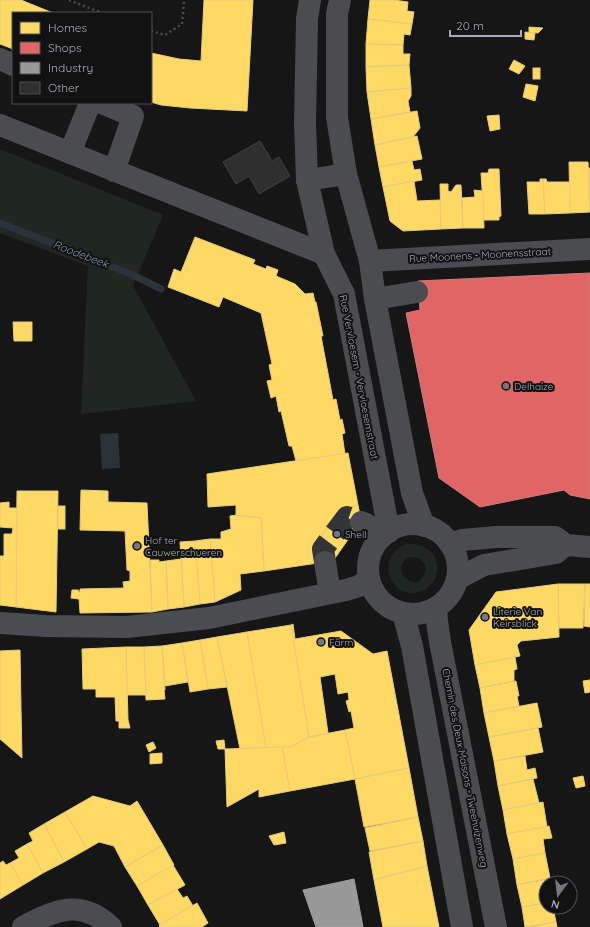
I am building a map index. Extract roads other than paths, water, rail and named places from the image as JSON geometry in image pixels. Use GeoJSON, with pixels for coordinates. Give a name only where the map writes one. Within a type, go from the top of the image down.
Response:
{"type":"FeatureCollection","features":[{"type":"Feature","properties":{"kind":"street","name":"Rue Vervloesem - Vervloesemstraat"},"geometry":{"type":"LineString","coordinates":[[310,0],[307,19],[305,123],[307,180],[324,254],[344,294],[386,534]]}},
{"type":"Feature","properties":{"kind":"street"},"geometry":{"type":"LineString","coordinates":[[340,0],[337,14],[337,117],[346,174],[370,261],[375,299],[412,493],[424,526]]}},
{"type":"Feature","properties":{"kind":"street"},"geometry":{"type":"LineString","coordinates":[[0,59],[12,65]]}},
{"type":"Feature","properties":{"kind":"street"},"geometry":{"type":"LineString","coordinates":[[70,153],[90,104]]}},
{"type":"Feature","properties":{"kind":"street"},"geometry":{"type":"LineString","coordinates":[[104,104],[133,116],[114,171]]}},
{"type":"Feature","properties":{"kind":"street"},"geometry":{"type":"LineString","coordinates":[[0,125],[324,254]]}},
{"type":"Feature","properties":{"kind":"street"},"geometry":{"type":"LineString","coordinates":[[307,180],[346,174]]}},
{"type":"Feature","properties":{"kind":"street","name":"Rue Moonens - Moonensstraat"},"geometry":{"type":"LineString","coordinates":[[370,261],[590,249]]}},
{"type":"Feature","properties":{"kind":"street"},"geometry":{"type":"LineString","coordinates":[[375,299],[417,292]]}},
{"type":"Feature","properties":{"kind":"street"},"geometry":{"type":"LineString","coordinates":[[361,522],[386,534]]}},
{"type":"Feature","properties":{"kind":"street"},"geometry":{"type":"LineString","coordinates":[[403,526],[424,526],[438,533],[450,544],[457,560],[457,579],[450,596],[436,608],[421,614],[403,613],[394,610],[381,601],[372,589],[368,571],[370,556],[373,549],[386,534],[403,526]]}},
{"type":"Feature","properties":{"kind":"street"},"geometry":{"type":"LineString","coordinates":[[450,544],[462,540],[496,537],[555,537],[566,545],[590,547]]}},
{"type":"Feature","properties":{"kind":"street"},"geometry":{"type":"LineString","coordinates":[[457,579],[484,565],[556,553],[566,545]]}},
{"type":"Feature","properties":{"kind":"street"},"geometry":{"type":"LineString","coordinates":[[325,562],[330,593]]}},
{"type":"Feature","properties":{"kind":"street"},"geometry":{"type":"LineString","coordinates":[[0,624],[127,627],[208,618],[359,586],[369,579]]}},
{"type":"Feature","properties":{"kind":"street","name":"Chemin des Deux Maisons - Tweehuizenweg"},"geometry":{"type":"LineString","coordinates":[[436,608],[436,620],[496,927]]}},
{"type":"Feature","properties":{"kind":"street"},"geometry":{"type":"LineString","coordinates":[[403,613],[412,646],[462,927]]}},
{"type":"Feature","properties":{"kind":"street"},"geometry":{"type":"LineString","coordinates":[[23,927],[64,909],[85,910],[103,920],[111,927]]}},
{"type":"Feature","properties":{"kind":"waterway","name":"Roodebeek"},"geometry":{"type":"LineString","coordinates":[[0,223],[131,274],[161,289]]}},
{"type":"Feature","properties":{"kind":"tunnel"},"geometry":{"type":"LineString","coordinates":[[325,562],[323,549],[347,517],[361,522]]}},
{"type":"Feature","properties":{"kind":"place","name":"Delhaize"},"geometry":{"type":"Point","coordinates":[506,386]}},
{"type":"Feature","properties":{"kind":"place","name":"Shell"},"geometry":{"type":"Point","coordinates":[337,534]}},
{"type":"Feature","properties":{"kind":"place","name":"Hof ter Cauwerschueren"},"geometry":{"type":"Point","coordinates":[137,546]}},
{"type":"Feature","properties":{"kind":"place","name":"Literie Van Keirsblick"},"geometry":{"type":"Point","coordinates":[485,617]}},
{"type":"Feature","properties":{"kind":"place","name":"Färm"},"geometry":{"type":"Point","coordinates":[321,642]}}]}
